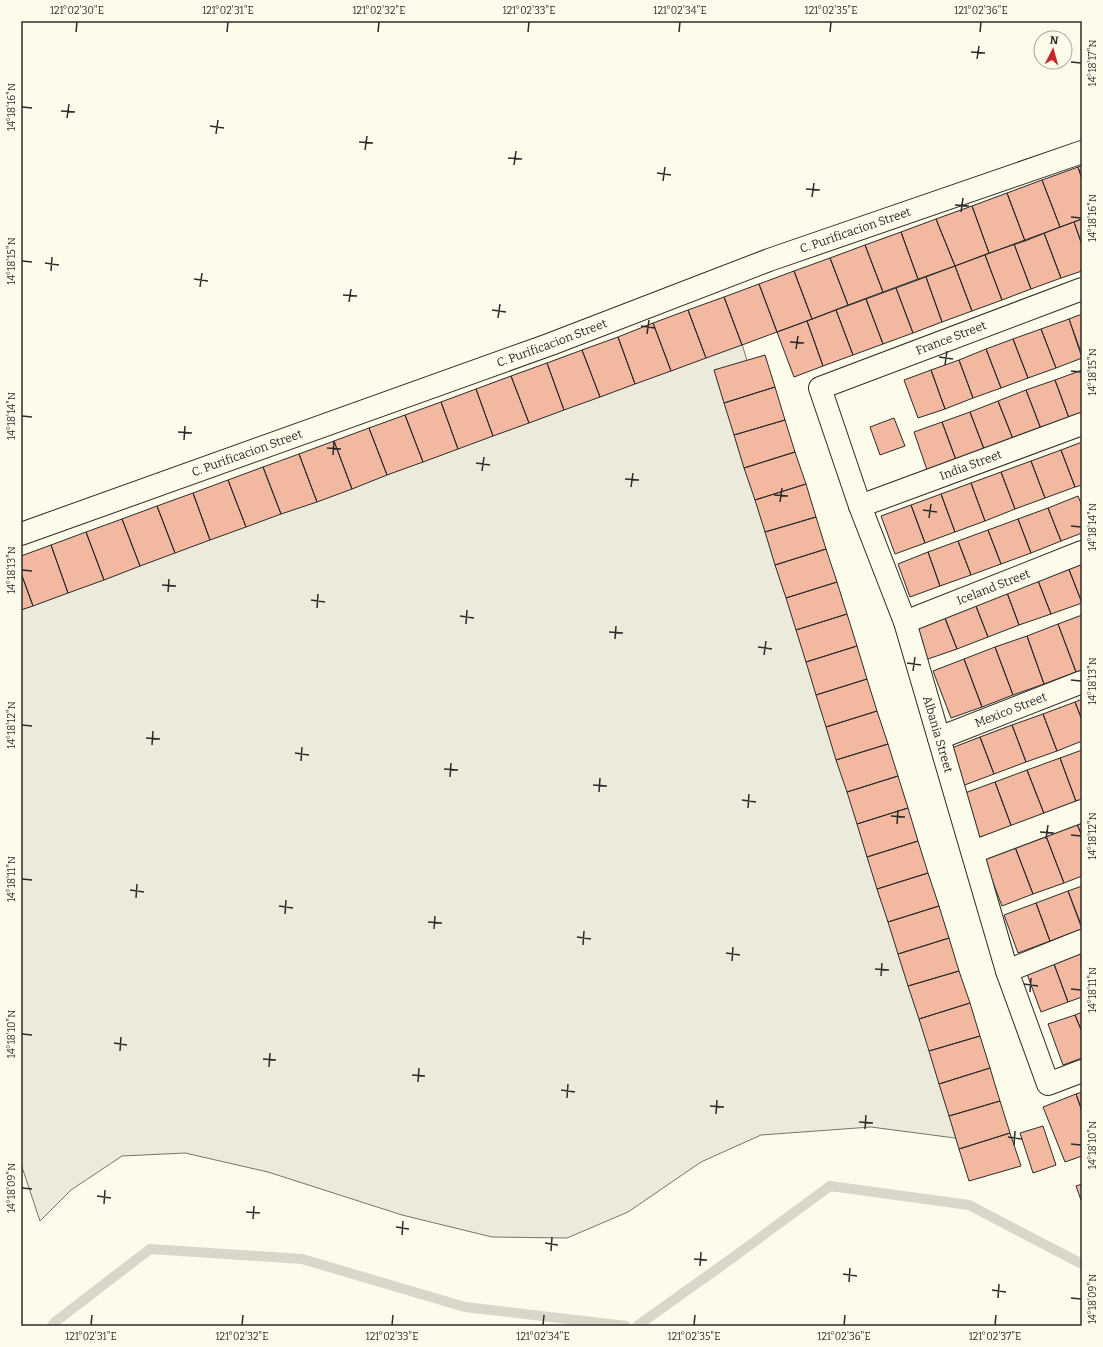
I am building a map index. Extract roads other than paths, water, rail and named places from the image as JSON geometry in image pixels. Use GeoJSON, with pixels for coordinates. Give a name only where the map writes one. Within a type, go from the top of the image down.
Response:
{"type":"FeatureCollection","features":[{"type":"Feature","properties":{"kind":"street","name":"C. Purificacion Street"},"geometry":{"type":"LineString","coordinates":[[21,534],[551,344],[769,260],[1082,152]]}},
{"type":"Feature","properties":{"kind":"street","name":"France Street"},"geometry":{"type":"LineString","coordinates":[[820,388],[1082,289]]}},
{"type":"Feature","properties":{"kind":"street","name":"Albania Street"},"geometry":{"type":"LineString","coordinates":[[820,388],[860,506],[905,622],[1007,971],[1048,1084],[1082,1071]]}},
{"type":"Feature","properties":{"kind":"street","name":"India Street"},"geometry":{"type":"LineString","coordinates":[[860,506],[1082,424]]}},
{"type":"Feature","properties":{"kind":"street","name":"Iceland Street"},"geometry":{"type":"LineString","coordinates":[[905,622],[1082,552]]}},
{"type":"Feature","properties":{"kind":"street","name":"Mexico Street"},"geometry":{"type":"LineString","coordinates":[[940,738],[1082,682]]}},
{"type":"Feature","properties":{"kind":"street"},"geometry":{"type":"LineString","coordinates":[[972,852],[1082,811]]}},
{"type":"Feature","properties":{"kind":"street"},"geometry":{"type":"LineString","coordinates":[[1007,971],[1082,941]]}},
{"type":"Feature","properties":{"kind":"waterway"},"geometry":{"type":"LineString","coordinates":[[637,1326],[830,1186],[969,1205],[1082,1264]]}},
{"type":"Feature","properties":{"kind":"waterway"},"geometry":{"type":"LineString","coordinates":[[52,1326],[55,1322],[150,1249],[302,1259],[465,1307],[626,1326]]}}]}
